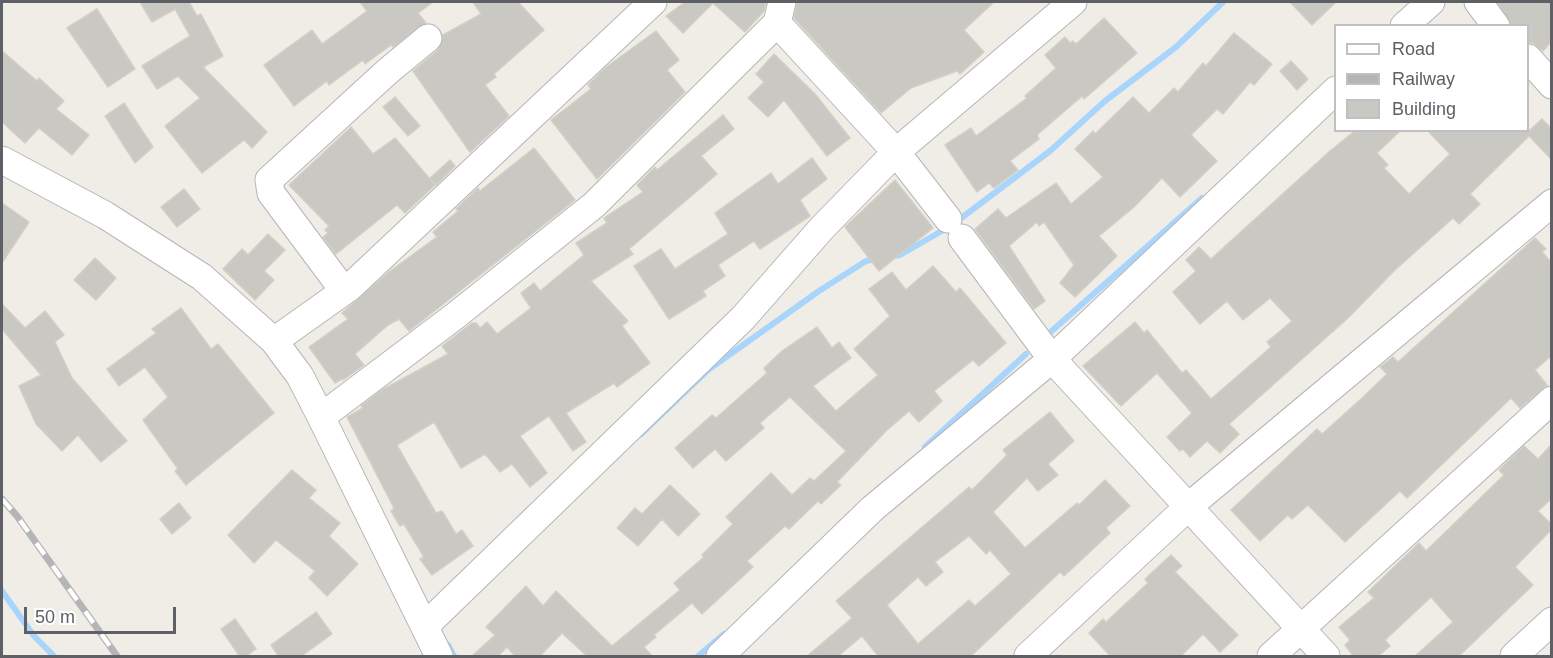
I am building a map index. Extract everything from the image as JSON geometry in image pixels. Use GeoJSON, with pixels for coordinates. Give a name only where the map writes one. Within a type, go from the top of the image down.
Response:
{"type":"FeatureCollection","features":[{"type":"Feature","properties":{"kind":"street"},"geometry":{"type":"LineString","coordinates":[[274,341],[344,291],[653,2]]}},
{"type":"Feature","properties":{"kind":"street"},"geometry":{"type":"LineString","coordinates":[[425,626],[743,318],[822,228],[896,152],[1074,2]]}},
{"type":"Feature","properties":{"kind":"street"},"geometry":{"type":"LineString","coordinates":[[1406,24],[1431,2]]}},
{"type":"Feature","properties":{"kind":"street"},"geometry":{"type":"LineString","coordinates":[[1478,2],[1494,24]]}},
{"type":"Feature","properties":{"kind":"street"},"geometry":{"type":"LineString","coordinates":[[321,417],[594,206],[780,12],[896,152],[1052,359],[1326,657]]}},
{"type":"Feature","properties":{"kind":"street"},"geometry":{"type":"LineString","coordinates":[[344,291],[271,193],[269,180],[400,60],[428,39]]}},
{"type":"Feature","properties":{"kind":"street"},"geometry":{"type":"LineString","coordinates":[[1529,60],[1551,85]]}},
{"type":"Feature","properties":{"kind":"street"},"geometry":{"type":"LineString","coordinates":[[720,657],[872,509],[1052,359],[1334,91]]}},
{"type":"Feature","properties":{"kind":"street"},"geometry":{"type":"LineString","coordinates":[[2,159],[105,215],[202,277],[274,341],[300,376],[439,657]]}},
{"type":"Feature","properties":{"kind":"street"},"geometry":{"type":"LineString","coordinates":[[1028,657],[1188,507],[1551,203]]}},
{"type":"Feature","properties":{"kind":"street"},"geometry":{"type":"LineString","coordinates":[[1271,657],[1551,400]]}},
{"type":"Feature","properties":{"kind":"street"},"geometry":{"type":"LineString","coordinates":[[1514,657],[1551,621]]}},
{"type":"Feature","properties":{"kind":"building"},"geometry":{"type":"Polygon","coordinates":[[[140,2],[189,2],[197,16],[201,14],[223,56],[203,67],[267,132],[252,148],[244,140],[202,173],[165,126],[200,98],[178,76],[157,89],[142,66],[190,36],[175,9],[152,22],[140,2]]]}},
{"type":"Feature","properties":{"kind":"building"},"geometry":{"type":"Polygon","coordinates":[[[360,2],[433,2],[418,13],[426,23],[365,64],[363,60],[329,85],[327,81],[294,106],[264,65],[312,30],[322,44],[367,11],[360,2]]]}},
{"type":"Feature","properties":{"kind":"building"},"geometry":{"type":"Polygon","coordinates":[[[473,2],[518,2],[544,30],[494,74],[496,77],[485,85],[509,116],[470,152],[413,71],[438,50],[443,35],[481,14],[473,2]]]}},
{"type":"Feature","properties":{"kind":"building"},"geometry":{"type":"Polygon","coordinates":[[[685,2],[766,2],[764,11],[745,32],[713,3],[683,33],[666,16],[685,2]]]}},
{"type":"Feature","properties":{"kind":"building"},"geometry":{"type":"Polygon","coordinates":[[[797,2],[994,2],[964,30],[984,52],[960,74],[957,71],[911,88],[881,113],[794,18],[797,2]]]}},
{"type":"Feature","properties":{"kind":"building"},"geometry":{"type":"Polygon","coordinates":[[[1290,2],[1336,2],[1312,25],[1290,2]]]}},
{"type":"Feature","properties":{"kind":"building"},"geometry":{"type":"Polygon","coordinates":[[[1497,2],[1551,2],[1551,42],[1543,51],[1533,43],[1529,43],[1529,24],[1511,24],[1497,2]]]}},
{"type":"Feature","properties":{"kind":"building"},"geometry":{"type":"Polygon","coordinates":[[[97,9],[135,69],[108,87],[67,28],[97,9]]]}},
{"type":"Feature","properties":{"kind":"building"},"geometry":{"type":"Polygon","coordinates":[[[1104,18],[1137,53],[1084,99],[1082,96],[1037,135],[1039,139],[1010,161],[1018,170],[994,188],[989,183],[977,192],[945,145],[971,128],[976,136],[1027,98],[1025,96],[1056,68],[1045,55],[1065,37],[1070,43],[1073,41],[1076,44],[1104,18]]]}},
{"type":"Feature","properties":{"kind":"building"},"geometry":{"type":"Polygon","coordinates":[[[656,31],[679,60],[667,70],[685,92],[597,179],[551,120],[591,89],[588,85],[605,68],[656,31]]]}},
{"type":"Feature","properties":{"kind":"building"},"geometry":{"type":"Polygon","coordinates":[[[1234,33],[1272,64],[1254,85],[1250,82],[1223,114],[1217,109],[1191,135],[1217,161],[1180,197],[1162,178],[1134,207],[1099,236],[1117,256],[1075,297],[1060,283],[1074,265],[1044,222],[1039,226],[1037,222],[1009,246],[1045,301],[1034,309],[975,229],[998,209],[1006,218],[1056,183],[1071,204],[1103,177],[1075,149],[1093,131],[1095,134],[1133,97],[1149,113],[1174,88],[1178,92],[1203,63],[1206,66],[1234,33]]]}},
{"type":"Feature","properties":{"kind":"building"},"geometry":{"type":"Polygon","coordinates":[[[2,51],[37,81],[39,78],[64,101],[56,109],[89,135],[72,155],[39,128],[25,143],[2,122],[2,51]]]}},
{"type":"Feature","properties":{"kind":"building"},"geometry":{"type":"Polygon","coordinates":[[[774,54],[815,94],[850,138],[827,156],[784,100],[768,117],[748,98],[764,82],[756,74],[774,54]]]}},
{"type":"Feature","properties":{"kind":"building"},"geometry":{"type":"Polygon","coordinates":[[[1291,61],[1308,79],[1297,90],[1280,71],[1291,61]]]}},
{"type":"Feature","properties":{"kind":"building"},"geometry":{"type":"Polygon","coordinates":[[[395,97],[420,126],[408,136],[383,107],[395,97]]]}},
{"type":"Feature","properties":{"kind":"building"},"geometry":{"type":"Polygon","coordinates":[[[124,103],[153,147],[135,163],[105,116],[124,103]]]}},
{"type":"Feature","properties":{"kind":"building"},"geometry":{"type":"Polygon","coordinates":[[[723,115],[734,129],[701,156],[717,174],[629,249],[633,254],[591,281],[628,321],[622,326],[650,363],[617,387],[614,383],[566,413],[586,442],[573,451],[549,416],[520,436],[547,473],[530,487],[512,464],[500,472],[485,454],[461,468],[434,422],[397,445],[436,513],[442,511],[456,534],[462,530],[473,546],[432,575],[420,559],[424,557],[404,524],[400,526],[391,511],[394,508],[347,417],[363,408],[361,406],[382,390],[448,354],[442,346],[472,323],[476,323],[480,328],[487,322],[497,334],[531,308],[521,293],[534,283],[540,291],[584,255],[576,243],[607,223],[604,218],[643,192],[637,185],[655,167],[657,170],[723,115]]]}},
{"type":"Feature","properties":{"kind":"building"},"geometry":{"type":"Polygon","coordinates":[[[1542,119],[1551,128],[1551,159],[1529,136],[1470,194],[1480,204],[1459,224],[1453,218],[1395,270],[1348,318],[1229,424],[1239,434],[1220,453],[1207,441],[1190,457],[1183,449],[1180,451],[1167,437],[1192,413],[1157,373],[1121,406],[1083,366],[1135,322],[1144,333],[1147,330],[1182,373],[1186,370],[1211,399],[1271,347],[1267,342],[1292,321],[1270,298],[1243,320],[1227,301],[1200,324],[1173,292],[1196,271],[1186,260],[1199,247],[1211,259],[1354,132],[1399,132],[1377,153],[1388,165],[1384,168],[1409,194],[1450,154],[1429,132],[1529,132],[1542,119]]]}},
{"type":"Feature","properties":{"kind":"building"},"geometry":{"type":"Polygon","coordinates":[[[351,127],[373,154],[395,138],[435,185],[405,213],[397,205],[336,254],[323,237],[328,233],[325,230],[329,226],[289,185],[351,127]]]}},
{"type":"Feature","properties":{"kind":"building"},"geometry":{"type":"Polygon","coordinates":[[[534,148],[575,200],[409,331],[399,319],[388,325],[355,354],[364,365],[335,383],[309,347],[348,319],[342,313],[390,271],[437,237],[433,232],[458,211],[456,209],[478,188],[480,191],[534,148]]]}},
{"type":"Feature","properties":{"kind":"building"},"geometry":{"type":"Polygon","coordinates":[[[812,158],[827,179],[800,200],[810,216],[760,249],[754,241],[718,265],[725,276],[703,291],[706,296],[669,319],[634,266],[661,249],[675,269],[728,234],[715,213],[771,173],[778,184],[812,158]]]}},
{"type":"Feature","properties":{"kind":"building"},"geometry":{"type":"Polygon","coordinates":[[[450,160],[455,166],[436,185],[430,178],[450,160]]]}},
{"type":"Feature","properties":{"kind":"building"},"geometry":{"type":"Polygon","coordinates":[[[895,180],[933,228],[879,271],[845,227],[895,180]]]}},
{"type":"Feature","properties":{"kind":"building"},"geometry":{"type":"Polygon","coordinates":[[[184,189],[200,209],[177,227],[161,207],[184,189]]]}},
{"type":"Feature","properties":{"kind":"building"},"geometry":{"type":"Polygon","coordinates":[[[2,203],[29,222],[2,263],[2,203]]]}},
{"type":"Feature","properties":{"kind":"building"},"geometry":{"type":"Polygon","coordinates":[[[268,234],[285,250],[264,271],[274,280],[255,300],[223,269],[242,249],[248,255],[268,234]]]}},
{"type":"Feature","properties":{"kind":"building"},"geometry":{"type":"Polygon","coordinates":[[[1535,238],[1546,249],[1542,252],[1551,262],[1551,356],[1535,370],[1547,385],[1520,408],[1511,398],[1407,498],[1400,491],[1345,542],[1308,505],[1292,519],[1288,515],[1260,541],[1231,510],[1317,429],[1322,434],[1361,399],[1387,374],[1380,367],[1393,357],[1398,362],[1535,238]]]}},
{"type":"Feature","properties":{"kind":"building"},"geometry":{"type":"Polygon","coordinates":[[[95,258],[116,278],[96,300],[74,280],[95,258]]]}},
{"type":"Feature","properties":{"kind":"building"},"geometry":{"type":"Polygon","coordinates":[[[933,266],[956,292],[960,288],[1006,343],[979,366],[973,360],[934,391],[942,401],[919,422],[909,411],[886,431],[837,482],[841,485],[821,504],[818,501],[789,529],[785,526],[747,561],[753,567],[702,614],[692,603],[654,635],[656,637],[644,647],[653,657],[588,657],[562,633],[539,657],[516,657],[507,647],[497,657],[471,657],[495,635],[486,627],[526,586],[543,606],[556,591],[612,646],[680,590],[674,583],[704,557],[702,555],[733,524],[726,517],[771,473],[792,495],[810,478],[814,481],[846,451],[790,397],[760,423],[764,428],[726,461],[715,449],[693,468],[675,448],[712,415],[716,418],[767,373],[764,368],[782,351],[817,327],[832,348],[839,342],[851,358],[813,386],[836,411],[878,375],[854,349],[890,316],[869,289],[892,272],[906,290],[933,266]]]}},
{"type":"Feature","properties":{"kind":"building"},"geometry":{"type":"Polygon","coordinates":[[[2,304],[25,328],[45,311],[64,335],[55,342],[72,378],[127,441],[101,462],[78,435],[62,451],[36,424],[19,386],[41,375],[2,329],[2,304]]]}},
{"type":"Feature","properties":{"kind":"building"},"geometry":{"type":"Polygon","coordinates":[[[181,308],[211,349],[218,344],[274,413],[186,485],[175,471],[178,469],[143,420],[168,397],[145,367],[119,386],[107,369],[156,333],[152,329],[181,308]]]}},
{"type":"Feature","properties":{"kind":"building"},"geometry":{"type":"Polygon","coordinates":[[[1050,412],[1074,441],[1048,464],[1058,475],[1038,491],[1027,478],[993,512],[1025,548],[1077,503],[1079,505],[1105,480],[1130,506],[1106,528],[1110,533],[1064,576],[1060,572],[970,657],[879,657],[862,636],[837,657],[806,657],[852,618],[836,601],[969,487],[972,490],[1007,455],[1003,450],[1050,412]],[[969,536],[935,562],[943,572],[926,586],[918,577],[887,605],[918,644],[969,600],[975,606],[1011,574],[990,550],[986,554],[969,536]]]}},
{"type":"Feature","properties":{"kind":"building"},"geometry":{"type":"Polygon","coordinates":[[[1551,445],[1551,499],[1538,511],[1551,524],[1551,530],[1515,567],[1533,585],[1458,657],[1414,657],[1453,622],[1431,597],[1385,640],[1390,646],[1377,657],[1354,657],[1345,645],[1350,640],[1339,627],[1374,598],[1368,592],[1419,543],[1426,551],[1504,475],[1499,470],[1524,446],[1538,459],[1551,445]]]}},
{"type":"Feature","properties":{"kind":"building"},"geometry":{"type":"Polygon","coordinates":[[[292,470],[316,490],[309,498],[340,523],[329,536],[358,564],[327,596],[309,578],[315,571],[276,540],[254,563],[228,535],[292,470]]]}},
{"type":"Feature","properties":{"kind":"building"},"geometry":{"type":"Polygon","coordinates":[[[670,485],[700,514],[678,536],[662,519],[638,546],[617,528],[635,508],[642,514],[670,485]]]}},
{"type":"Feature","properties":{"kind":"building"},"geometry":{"type":"Polygon","coordinates":[[[179,503],[191,518],[172,534],[160,519],[179,503]]]}},
{"type":"Feature","properties":{"kind":"building"},"geometry":{"type":"Polygon","coordinates":[[[1171,555],[1182,566],[1175,572],[1238,635],[1220,652],[1203,634],[1180,657],[1111,657],[1089,633],[1103,619],[1106,622],[1148,583],[1145,579],[1171,555]]]}},
{"type":"Feature","properties":{"kind":"building"},"geometry":{"type":"Polygon","coordinates":[[[316,612],[332,634],[300,657],[279,657],[271,645],[316,612]]]}},
{"type":"Feature","properties":{"kind":"building"},"geometry":{"type":"Polygon","coordinates":[[[235,619],[256,649],[245,657],[240,657],[221,629],[235,619]]]}},
{"type":"Feature","properties":{"kind":"waterway"},"geometry":{"type":"LineString","coordinates":[[956,222],[1050,151],[1105,101],[1176,47],[1223,2]]}},
{"type":"Feature","properties":{"kind":"waterway"},"geometry":{"type":"LineString","coordinates":[[1046,336],[1202,198]]}},
{"type":"Feature","properties":{"kind":"waterway"},"geometry":{"type":"LineString","coordinates":[[893,256],[900,255],[947,228]]}},
{"type":"Feature","properties":{"kind":"waterway"},"geometry":{"type":"LineString","coordinates":[[641,434],[708,370],[819,291],[866,261],[877,259]]}},
{"type":"Feature","properties":{"kind":"waterway"},"geometry":{"type":"LineString","coordinates":[[925,447],[1026,354]]}},
{"type":"Feature","properties":{"kind":"waterway"},"geometry":{"type":"LineString","coordinates":[[2,591],[34,636],[54,656]]}},
{"type":"Feature","properties":{"kind":"waterway"},"geometry":{"type":"LineString","coordinates":[[698,656],[724,634]]}},
{"type":"Feature","properties":{"kind":"waterway"},"geometry":{"type":"LineString","coordinates":[[448,645],[454,656]]}},
{"type":"Feature","properties":{"kind":"railway"},"geometry":{"type":"LineString","coordinates":[[2,499],[17,516],[117,656]]}}]}
